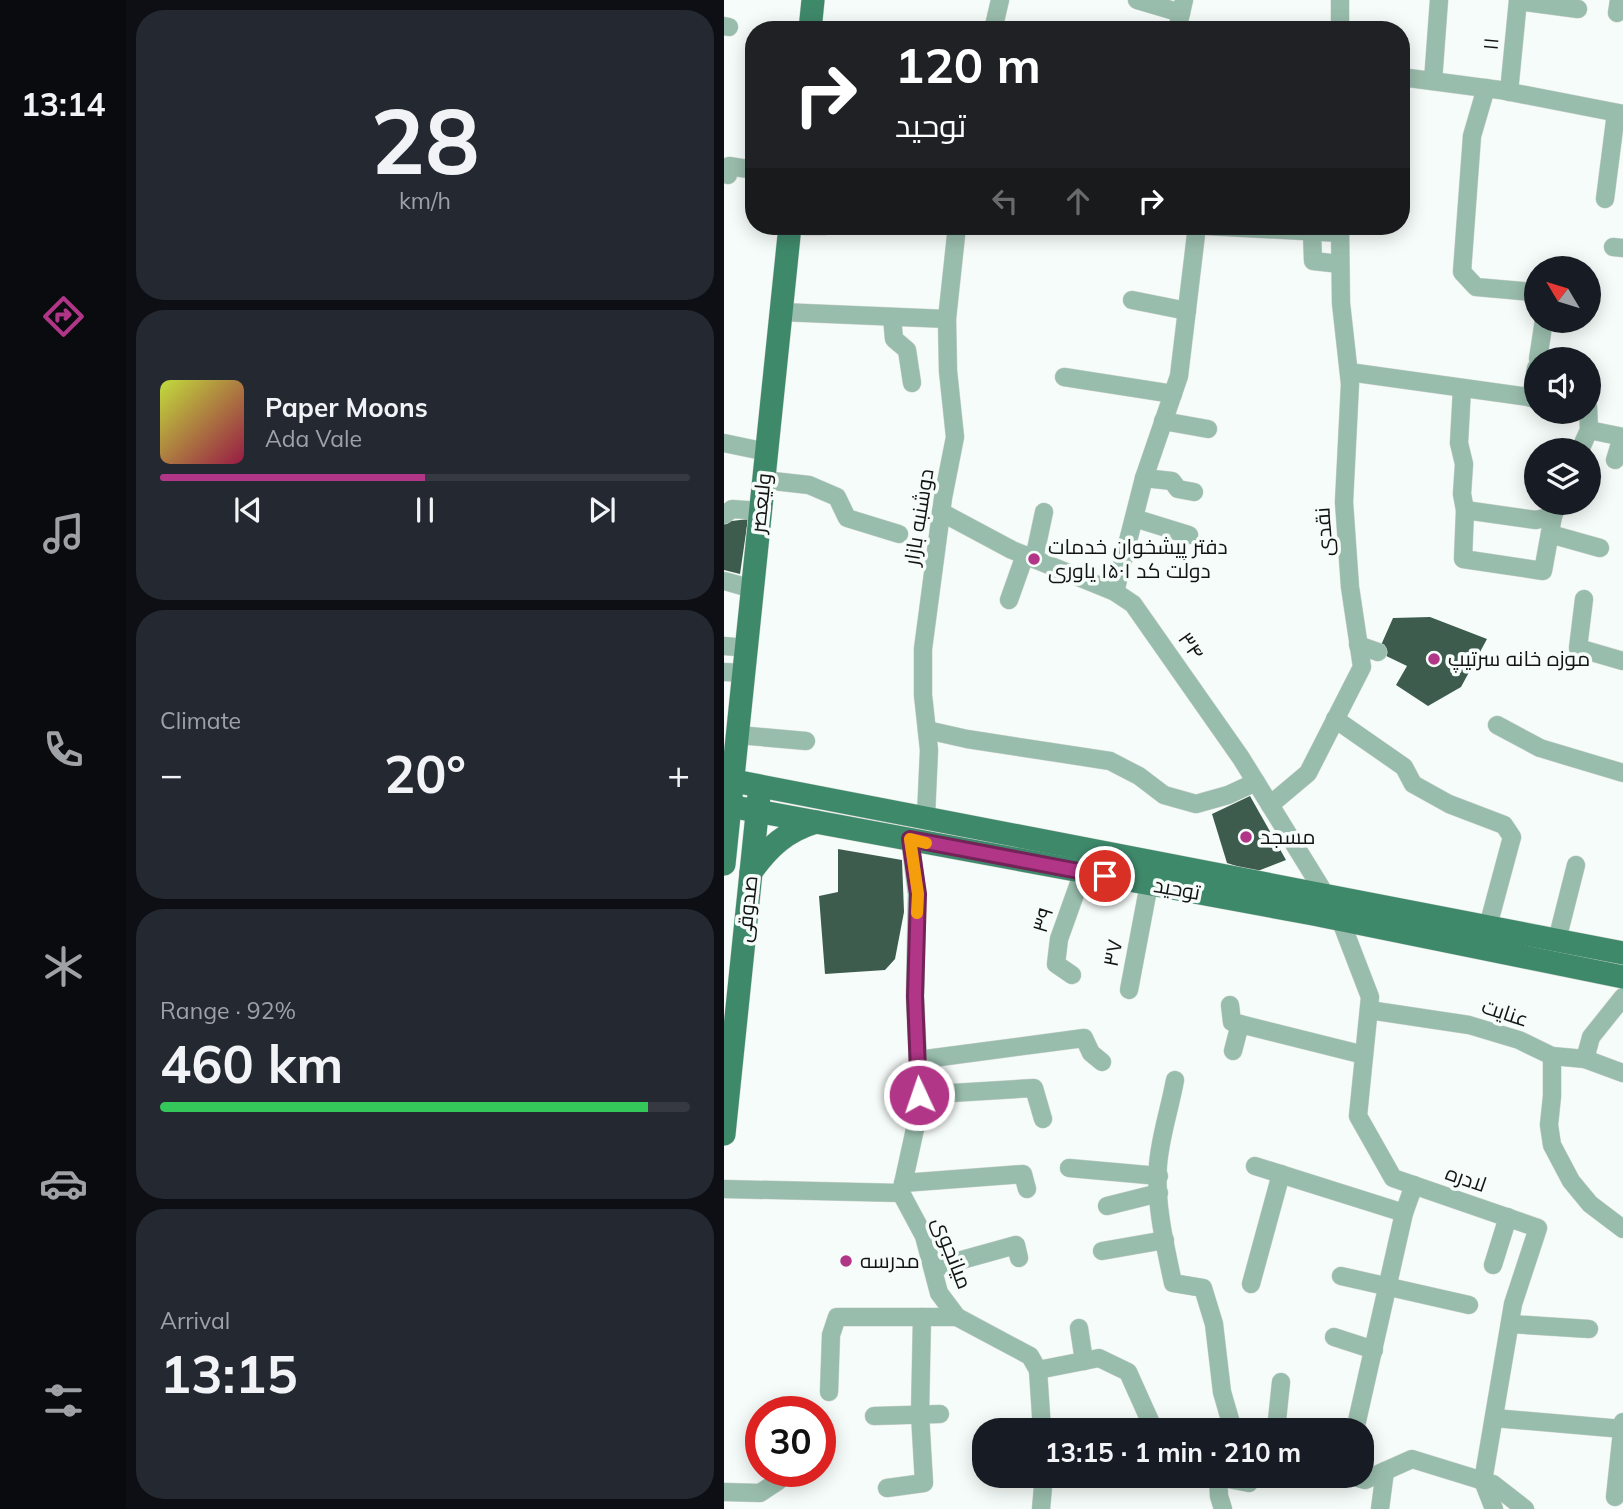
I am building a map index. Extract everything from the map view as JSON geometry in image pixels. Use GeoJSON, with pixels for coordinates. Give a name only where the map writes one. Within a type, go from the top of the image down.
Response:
{"type":"FeatureCollection","features":[{"type":"Feature","properties":{"kind":"main road"},"geometry":{"type":"LineString","coordinates":[[811,21],[813,0]]}},
{"type":"Feature","properties":{"kind":"main road","name":"ولیعصر"},"geometry":{"type":"LineString","coordinates":[[728,780],[733,741],[735,647],[753,589],[789,235]]}},
{"type":"Feature","properties":{"kind":"main road","name":"توحید"},"geometry":{"type":"LineString","coordinates":[[728,780],[1325,894],[1622,977]]}},
{"type":"Feature","properties":{"kind":"main road","name":"صدوقی"},"geometry":{"type":"LineString","coordinates":[[724,864],[728,780]]}},
{"type":"Feature","properties":{"kind":"main road","name":"صدوقی"},"geometry":{"type":"LineString","coordinates":[[724,1134],[732,972],[751,872],[760,785]]}},
{"type":"Feature","properties":{"kind":"main road","name":"توحید"},"geometry":{"type":"LineString","coordinates":[[727,805],[1340,919],[1437,927],[1488,926],[1557,940],[1622,947]]}},
{"type":"Feature","properties":{"kind":"main road"},"geometry":{"type":"LineString","coordinates":[[751,872],[765,853],[783,836],[818,821]]}},
{"type":"Feature","properties":{"kind":"street"},"geometry":{"type":"LineString","coordinates":[[995,21],[1000,0]]}},
{"type":"Feature","properties":{"kind":"street"},"geometry":{"type":"LineString","coordinates":[[1136,0],[1181,14]]}},
{"type":"Feature","properties":{"kind":"street"},"geometry":{"type":"LineString","coordinates":[[1339,0],[1340,21]]}},
{"type":"Feature","properties":{"kind":"street"},"geometry":{"type":"LineString","coordinates":[[1433,81],[1439,0]]}},
{"type":"Feature","properties":{"kind":"street"},"geometry":{"type":"LineString","coordinates":[[1518,0],[1578,9]]}},
{"type":"Feature","properties":{"kind":"street","name":"۱۱"},"geometry":{"type":"LineString","coordinates":[[1509,92],[1518,0]]}},
{"type":"Feature","properties":{"kind":"street"},"geometry":{"type":"LineString","coordinates":[[1410,78],[1486,88],[1619,113],[1605,198]]}},
{"type":"Feature","properties":{"kind":"street"},"geometry":{"type":"LineString","coordinates":[[1486,88],[1472,136],[1462,272],[1476,287],[1524,291]]}},
{"type":"Feature","properties":{"kind":"street"},"geometry":{"type":"LineString","coordinates":[[728,174],[729,166],[745,169]]}},
{"type":"Feature","properties":{"kind":"street","name":"دوشنبه بازار"},"geometry":{"type":"LineString","coordinates":[[925,816],[929,750],[923,695],[923,649],[941,512],[955,437],[949,391],[947,319],[956,235]]}},
{"type":"Feature","properties":{"kind":"street"},"geometry":{"type":"LineString","coordinates":[[1115,592],[1144,478],[1179,376],[1187,311],[1206,235]]}},
{"type":"Feature","properties":{"kind":"street"},"geometry":{"type":"LineString","coordinates":[[1312,235],[1313,261],[1340,264]]}},
{"type":"Feature","properties":{"kind":"street","name":"نقدی"},"geometry":{"type":"LineString","coordinates":[[1270,805],[1308,773],[1362,667],[1350,587],[1344,502],[1349,372],[1341,303],[1340,235]]}},
{"type":"Feature","properties":{"kind":"street"},"geometry":{"type":"LineString","coordinates":[[1132,300],[1187,311]]}},
{"type":"Feature","properties":{"kind":"street"},"geometry":{"type":"LineString","coordinates":[[781,312],[947,319]]}},
{"type":"Feature","properties":{"kind":"street"},"geometry":{"type":"LineString","coordinates":[[892,317],[894,339],[907,350],[912,383]]}},
{"type":"Feature","properties":{"kind":"street"},"geometry":{"type":"LineString","coordinates":[[1349,372],[1524,397]]}},
{"type":"Feature","properties":{"kind":"street"},"geometry":{"type":"LineString","coordinates":[[1064,377],[1173,394]]}},
{"type":"Feature","properties":{"kind":"street"},"geometry":{"type":"LineString","coordinates":[[1462,388],[1460,443],[1464,464],[1464,559],[1543,571],[1555,515]]}},
{"type":"Feature","properties":{"kind":"street"},"geometry":{"type":"LineString","coordinates":[[1163,421],[1208,429]]}},
{"type":"Feature","properties":{"kind":"street"},"geometry":{"type":"LineString","coordinates":[[1585,438],[1588,424]]}},
{"type":"Feature","properties":{"kind":"street"},"geometry":{"type":"LineString","coordinates":[[1588,430],[1622,437],[1615,460]]}},
{"type":"Feature","properties":{"kind":"street"},"geometry":{"type":"LineString","coordinates":[[724,443],[767,452]]}},
{"type":"Feature","properties":{"kind":"street"},"geometry":{"type":"LineString","coordinates":[[1144,478],[1172,481],[1178,489],[1194,492]]}},
{"type":"Feature","properties":{"kind":"street"},"geometry":{"type":"LineString","coordinates":[[764,480],[809,485],[837,497],[847,518],[899,534]]}},
{"type":"Feature","properties":{"kind":"street"},"geometry":{"type":"LineString","coordinates":[[724,515],[732,509],[761,511]]}},
{"type":"Feature","properties":{"kind":"street"},"geometry":{"type":"LineString","coordinates":[[1465,510],[1536,520],[1545,515]]}},
{"type":"Feature","properties":{"kind":"street","name":"۳۴"},"geometry":{"type":"LineString","coordinates":[[941,512],[1029,557],[1115,592],[1133,604],[1256,782],[1325,894]]}},
{"type":"Feature","properties":{"kind":"street"},"geometry":{"type":"LineString","coordinates":[[1009,600],[1029,557],[1044,512]]}},
{"type":"Feature","properties":{"kind":"street"},"geometry":{"type":"LineString","coordinates":[[1134,518],[1189,535]]}},
{"type":"Feature","properties":{"kind":"street"},"geometry":{"type":"LineString","coordinates":[[1550,534],[1600,548]]}},
{"type":"Feature","properties":{"kind":"street"},"geometry":{"type":"LineString","coordinates":[[724,581],[753,589]]}},
{"type":"Feature","properties":{"kind":"street"},"geometry":{"type":"LineString","coordinates":[[1584,599],[1578,648],[1622,661]]}},
{"type":"Feature","properties":{"kind":"street"},"geometry":{"type":"LineString","coordinates":[[1358,645],[1378,652]]}},
{"type":"Feature","properties":{"kind":"street"},"geometry":{"type":"LineString","coordinates":[[1335,719],[1404,767],[1413,784],[1449,804],[1504,825],[1512,838],[1488,926]]}},
{"type":"Feature","properties":{"kind":"street"},"geometry":{"type":"LineString","coordinates":[[1497,725],[1540,748],[1622,773]]}},
{"type":"Feature","properties":{"kind":"street"},"geometry":{"type":"LineString","coordinates":[[927,730],[979,741],[1110,761],[1139,776],[1164,795],[1196,804],[1256,782]]}},
{"type":"Feature","properties":{"kind":"street"},"geometry":{"type":"LineString","coordinates":[[733,741],[806,741]]}},
{"type":"Feature","properties":{"kind":"street"},"geometry":{"type":"LineString","coordinates":[[902,1188],[920,1106],[915,996],[918,894],[910,839]]}},
{"type":"Feature","properties":{"kind":"street"},"geometry":{"type":"LineString","coordinates":[[1557,940],[1576,865]]}},
{"type":"Feature","properties":{"kind":"street","name":"۳۹"},"geometry":{"type":"LineString","coordinates":[[1072,975],[1056,964],[1059,939],[1083,872]]}},
{"type":"Feature","properties":{"kind":"street","name":"۳۷"},"geometry":{"type":"LineString","coordinates":[[1129,990],[1149,884]]}},
{"type":"Feature","properties":{"kind":"street","name":"لادره"},"geometry":{"type":"LineString","coordinates":[[1340,919],[1370,997],[1358,1116],[1393,1178],[1538,1227],[1513,1304],[1483,1481]]}},
{"type":"Feature","properties":{"kind":"street"},"geometry":{"type":"LineString","coordinates":[[1585,1059],[1591,1037],[1622,997]]}},
{"type":"Feature","properties":{"kind":"street"},"geometry":{"type":"LineString","coordinates":[[1230,1005],[1232,1021],[1240,1024],[1364,1055]]}},
{"type":"Feature","properties":{"kind":"street","name":"عنایت"},"geometry":{"type":"LineString","coordinates":[[1369,1010],[1468,1025],[1519,1040],[1552,1056],[1585,1059],[1622,1073]]}},
{"type":"Feature","properties":{"kind":"street"},"geometry":{"type":"LineString","coordinates":[[1233,1051],[1240,1024]]}},
{"type":"Feature","properties":{"kind":"street"},"geometry":{"type":"LineString","coordinates":[[918,1060],[1084,1038],[1091,1052],[1102,1062]]}},
{"type":"Feature","properties":{"kind":"street"},"geometry":{"type":"LineString","coordinates":[[1552,1056],[1549,1125],[1552,1145],[1571,1181],[1584,1197],[1622,1229]]}},
{"type":"Feature","properties":{"kind":"street"},"geometry":{"type":"LineString","coordinates":[[1175,1080],[1158,1165],[1165,1240],[1173,1283],[1203,1288],[1214,1324],[1222,1392],[1230,1418]]}},
{"type":"Feature","properties":{"kind":"street"},"geometry":{"type":"LineString","coordinates":[[919,1095],[1034,1088],[1043,1119]]}},
{"type":"Feature","properties":{"kind":"street"},"geometry":{"type":"LineString","coordinates":[[1255,1166],[1404,1213]]}},
{"type":"Feature","properties":{"kind":"street"},"geometry":{"type":"LineString","coordinates":[[1069,1168],[1159,1185]]}},
{"type":"Feature","properties":{"kind":"street"},"geometry":{"type":"LineString","coordinates":[[724,1189],[902,1188],[1023,1174],[1027,1189]]}},
{"type":"Feature","properties":{"kind":"street"},"geometry":{"type":"LineString","coordinates":[[1251,1284],[1281,1174]]}},
{"type":"Feature","properties":{"kind":"street"},"geometry":{"type":"LineString","coordinates":[[1107,1206],[1159,1185]]}},
{"type":"Feature","properties":{"kind":"street"},"geometry":{"type":"LineString","coordinates":[[1358,1418],[1404,1213],[1414,1185]]}},
{"type":"Feature","properties":{"kind":"street","name":"میانجوی"},"geometry":{"type":"LineString","coordinates":[[902,1188],[924,1236],[939,1293],[957,1317],[1030,1356],[1038,1370]]}},
{"type":"Feature","properties":{"kind":"street"},"geometry":{"type":"LineString","coordinates":[[1493,1265],[1508,1217]]}},
{"type":"Feature","properties":{"kind":"street"},"geometry":{"type":"LineString","coordinates":[[1102,1251],[1165,1240]]}},
{"type":"Feature","properties":{"kind":"street"},"geometry":{"type":"LineString","coordinates":[[933,1268],[1016,1245],[1019,1258]]}},
{"type":"Feature","properties":{"kind":"street"},"geometry":{"type":"LineString","coordinates":[[1341,1276],[1468,1305]]}},
{"type":"Feature","properties":{"kind":"street"},"geometry":{"type":"LineString","coordinates":[[829,1392],[831,1335],[837,1317],[957,1317]]}},
{"type":"Feature","properties":{"kind":"street"},"geometry":{"type":"LineString","coordinates":[[887,1488],[924,1483],[920,1415],[922,1317]]}},
{"type":"Feature","properties":{"kind":"street"},"geometry":{"type":"LineString","coordinates":[[1510,1324],[1589,1329]]}},
{"type":"Feature","properties":{"kind":"street"},"geometry":{"type":"LineString","coordinates":[[1079,1328],[1084,1361]]}},
{"type":"Feature","properties":{"kind":"street"},"geometry":{"type":"LineString","coordinates":[[1334,1337],[1374,1350]]}},
{"type":"Feature","properties":{"kind":"street"},"geometry":{"type":"LineString","coordinates":[[1040,1418],[1038,1370],[1099,1358],[1128,1372],[1149,1418]]}},
{"type":"Feature","properties":{"kind":"street"},"geometry":{"type":"LineString","coordinates":[[1277,1418],[1281,1382]]}},
{"type":"Feature","properties":{"kind":"street"},"geometry":{"type":"LineString","coordinates":[[874,1416],[940,1413]]}},
{"type":"Feature","properties":{"kind":"street"},"geometry":{"type":"LineString","coordinates":[[1493,1418],[1622,1429]]}},
{"type":"Feature","properties":{"kind":"street"},"geometry":{"type":"LineString","coordinates":[[1615,1497],[1622,1422]]}},
{"type":"Feature","properties":{"kind":"street"},"geometry":{"type":"LineString","coordinates":[[1374,1476],[1412,1459],[1493,1484],[1525,1509]]}},
{"type":"Feature","properties":{"kind":"street"},"geometry":{"type":"LineString","coordinates":[[1380,1509],[1385,1471]]}},
{"type":"Feature","properties":{"kind":"street"},"geometry":{"type":"LineString","coordinates":[[1483,1481],[1494,1509]]}},
{"type":"Feature","properties":{"kind":"street"},"geometry":{"type":"LineString","coordinates":[[724,1492],[734,1490],[760,1493],[769,1487]]}},
{"type":"Feature","properties":{"kind":"street"},"geometry":{"type":"LineString","coordinates":[[1041,1509],[1043,1488]]}},
{"type":"Feature","properties":{"kind":"street"},"geometry":{"type":"LineString","coordinates":[[1219,1488],[1223,1509]]}},
{"type":"Feature","properties":{"kind":"building"},"geometry":{"type":"Polygon","coordinates":[[[748,519],[740,574],[724,570],[724,522],[748,519]]]}},
{"type":"Feature","properties":{"kind":"building","name":"موزه خانه سرتیپ"},"geometry":{"type":"Polygon","coordinates":[[[1430,617],[1487,639],[1461,687],[1428,706],[1396,685],[1407,666],[1378,652],[1393,618],[1430,617]]]}},
{"type":"Feature","properties":{"kind":"building","name":"مسجد"},"geometry":{"type":"Polygon","coordinates":[[[1250,796],[1286,860],[1255,872],[1227,863],[1212,814],[1250,796]]]}},
{"type":"Feature","properties":{"kind":"building"},"geometry":{"type":"Polygon","coordinates":[[[838,849],[902,860],[904,912],[895,959],[885,970],[825,974],[819,896],[838,892],[838,849]]]}},
{"type":"Feature","properties":{"kind":"slow traffic"},"geometry":{"type":"LineString","coordinates":[[917,913],[918,894],[910,839],[926,843]]}},
{"type":"Feature","properties":{"kind":"place","name":"دفتر پیشخوان خدمات دولت کد ۱۵۰۱ یاوری"},"geometry":{"type":"Point","coordinates":[1034,559]}},
{"type":"Feature","properties":{"kind":"place","name":"موزه خانه سرتیپ"},"geometry":{"type":"Point","coordinates":[1434,659]}},
{"type":"Feature","properties":{"kind":"place","name":"مسجد"},"geometry":{"type":"Point","coordinates":[1246,837]}},
{"type":"Feature","properties":{"kind":"place","name":"مدرسه"},"geometry":{"type":"Point","coordinates":[846,1261]}},
{"type":"Feature","properties":{"kind":"route"},"geometry":{"type":"LineString","coordinates":[[919,1095],[915,996],[918,894],[910,839],[1105,876]]}}]}
